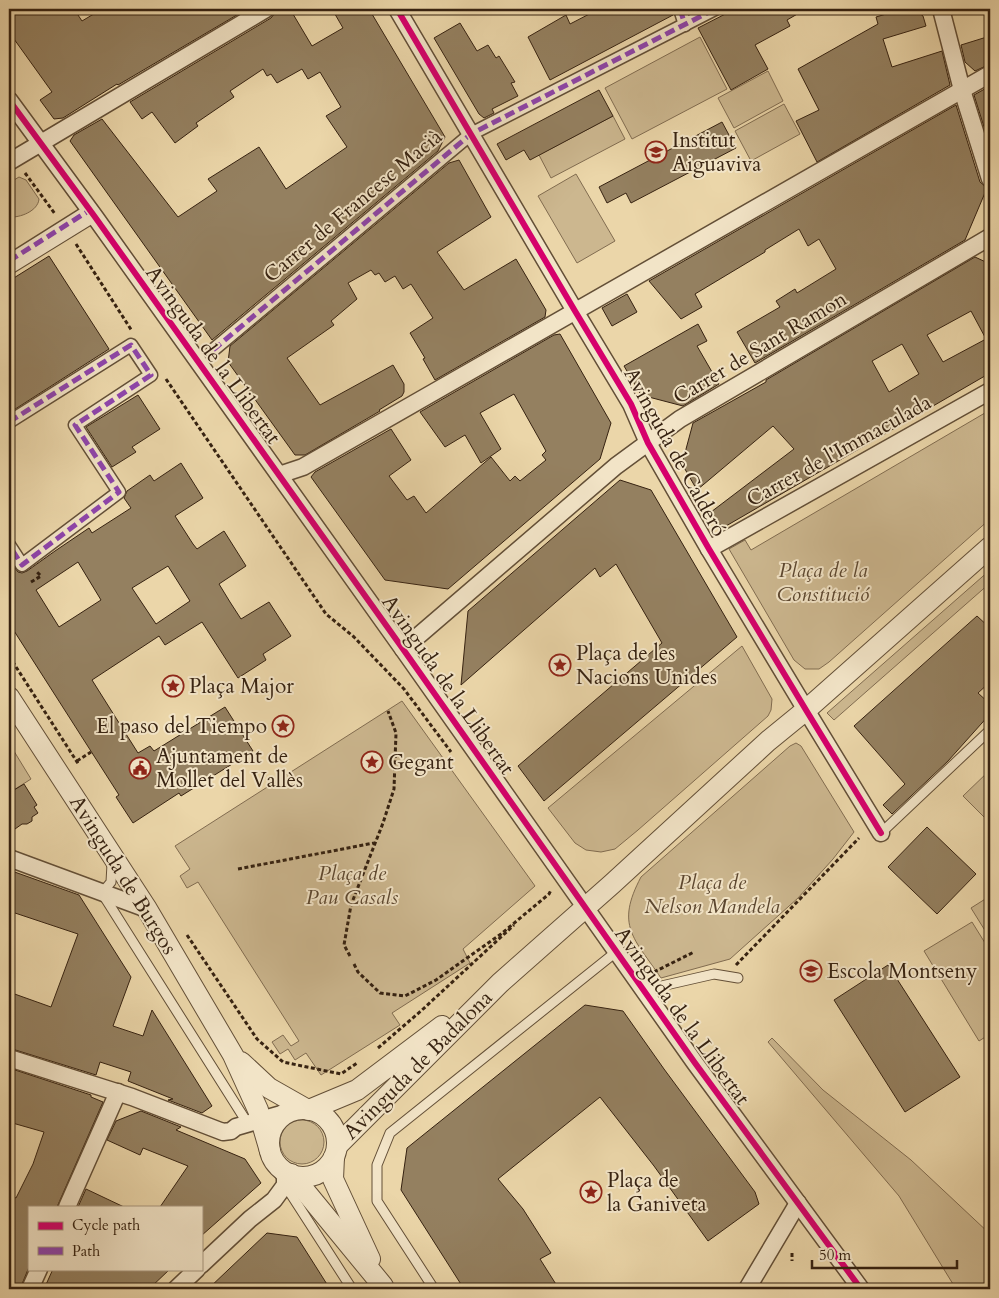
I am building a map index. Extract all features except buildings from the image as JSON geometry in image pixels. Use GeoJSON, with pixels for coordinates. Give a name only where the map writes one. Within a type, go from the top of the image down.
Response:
{"type":"FeatureCollection","features":[{"type":"Feature","properties":{"kind":"street"},"geometry":{"type":"LineString","coordinates":[[16,166],[39,143],[266,9]]}},
{"type":"Feature","properties":{"kind":"street","name":"Avinguda de Calderó"},"geometry":{"type":"LineString","coordinates":[[397,9],[631,404],[648,443],[709,548],[881,832]]}},
{"type":"Feature","properties":{"kind":"street"},"geometry":{"type":"LineString","coordinates":[[680,9],[685,25]]}},
{"type":"Feature","properties":{"kind":"street","name":"Carrer de Francesc Macià"},"geometry":{"type":"LineString","coordinates":[[213,350],[471,134],[715,9]]}},
{"type":"Feature","properties":{"kind":"street"},"geometry":{"type":"LineString","coordinates":[[941,9],[962,90],[990,180]]}},
{"type":"Feature","properties":{"kind":"street"},"geometry":{"type":"LineString","coordinates":[[279,475],[303,466],[990,74]]}},
{"type":"Feature","properties":{"kind":"street","name":"Avinguda de la Llibertat"},"geometry":{"type":"LineString","coordinates":[[9,100],[403,649],[616,952],[861,1289]]}},
{"type":"Feature","properties":{"kind":"street"},"geometry":{"type":"LineString","coordinates":[[9,261],[67,230],[92,214]]}},
{"type":"Feature","properties":{"kind":"street","name":"Carrer de Sant Ramon"},"geometry":{"type":"LineString","coordinates":[[403,649],[616,466],[680,420],[990,237]]}},
{"type":"Feature","properties":{"kind":"street"},"geometry":{"type":"LineString","coordinates":[[9,422],[131,345],[151,375],[75,425],[118,492],[22,565],[9,545]]}},
{"type":"Feature","properties":{"kind":"street","name":"Carrer de l'Immaculada"},"geometry":{"type":"LineString","coordinates":[[709,548],[990,391]]}},
{"type":"Feature","properties":{"kind":"street","name":"Avinguda de Badalona"},"geometry":{"type":"LineString","coordinates":[[285,1113],[308,1109],[357,1090],[500,983],[586,908],[768,741],[806,710],[990,547]]}},
{"type":"Feature","properties":{"kind":"street","name":"Avinguda de Burgos"},"geometry":{"type":"LineString","coordinates":[[9,697],[147,909],[233,1055],[258,1110],[261,1133],[273,1158],[286,1177]]}},
{"type":"Feature","properties":{"kind":"street"},"geometry":{"type":"LineString","coordinates":[[9,858],[147,909]]}},
{"type":"Feature","properties":{"kind":"street","name":"Avinguda de Badalona"},"geometry":{"type":"LineString","coordinates":[[286,1177],[306,1176],[320,1172],[328,1165],[335,1151],[500,983]]}},
{"type":"Feature","properties":{"kind":"street","name":"Avinguda de Burgos"},"geometry":{"type":"LineString","coordinates":[[233,1055],[269,1088],[308,1109],[318,1112],[329,1120],[335,1130],[335,1151]]}},
{"type":"Feature","properties":{"kind":"street"},"geometry":{"type":"LineString","coordinates":[[9,1058],[118,1092],[224,1132],[261,1133],[285,1113]]}},
{"type":"Feature","properties":{"kind":"street"},"geometry":{"type":"LineString","coordinates":[[67,1206],[118,1092]]}},
{"type":"Feature","properties":{"kind":"street"},"geometry":{"type":"LineString","coordinates":[[261,1133],[269,1141],[271,1130],[285,1113]]}},
{"type":"Feature","properties":{"kind":"street"},"geometry":{"type":"LineString","coordinates":[[335,1151],[333,1179],[384,1288]]}},
{"type":"Feature","properties":{"kind":"street"},"geometry":{"type":"LineString","coordinates":[[202,1264],[250,1219],[274,1200],[286,1177],[384,1288]]}},
{"type":"Feature","properties":{"kind":"street"},"geometry":{"type":"LineString","coordinates":[[747,1289],[798,1203]]}},
{"type":"Feature","properties":{"kind":"street"},"geometry":{"type":"LineString","coordinates":[[30,1289],[39,1270]]}},
{"type":"Feature","properties":{"kind":"street"},"geometry":{"type":"LineString","coordinates":[[176,1289],[196,1270]]}},
{"type":"Feature","properties":{"kind":"lane"},"geometry":{"type":"LineString","coordinates":[[9,270],[67,230]]}},
{"type":"Feature","properties":{"kind":"lane"},"geometry":{"type":"LineString","coordinates":[[881,832],[990,730]]}},
{"type":"Feature","properties":{"kind":"lane"},"geometry":{"type":"LineString","coordinates":[[109,851],[113,868],[111,882],[102,893],[261,1133]]}},
{"type":"Feature","properties":{"kind":"lane"},"geometry":{"type":"LineString","coordinates":[[434,1289],[376,1201],[377,1166],[390,1132],[616,952]]}},
{"type":"Feature","properties":{"kind":"lane"},"geometry":{"type":"LineString","coordinates":[[644,990],[714,974],[738,978]]}},
{"type":"Feature","properties":{"kind":"lane"},"geometry":{"type":"LineString","coordinates":[[286,1177],[352,1289]]}},
{"type":"Feature","properties":{"kind":"path"},"geometry":{"type":"LineString","coordinates":[[16,166],[67,230],[135,335]]}},
{"type":"Feature","properties":{"kind":"path"},"geometry":{"type":"LineString","coordinates":[[162,373],[326,614],[354,637],[404,689]]}},
{"type":"Feature","properties":{"kind":"path"},"geometry":{"type":"LineString","coordinates":[[9,656],[83,772]]}},
{"type":"Feature","properties":{"kind":"path"},"geometry":{"type":"LineString","coordinates":[[350,956],[344,945],[351,904],[383,823],[394,789],[396,733],[388,710]]}},
{"type":"Feature","properties":{"kind":"path"},"geometry":{"type":"LineString","coordinates":[[124,732],[133,726]]}},
{"type":"Feature","properties":{"kind":"path"},"geometry":{"type":"LineString","coordinates":[[77,761],[91,752]]}},
{"type":"Feature","properties":{"kind":"path"},"geometry":{"type":"LineString","coordinates":[[725,976],[859,838]]}},
{"type":"Feature","properties":{"kind":"path"},"geometry":{"type":"LineString","coordinates":[[238,869],[374,843]]}},
{"type":"Feature","properties":{"kind":"path"},"geometry":{"type":"LineString","coordinates":[[354,964],[358,972],[380,993],[405,996],[436,980],[501,934],[552,891]]}},
{"type":"Feature","properties":{"kind":"path"},"geometry":{"type":"LineString","coordinates":[[377,1048],[422,1010],[534,906]]}},
{"type":"Feature","properties":{"kind":"path"},"geometry":{"type":"LineString","coordinates":[[183,928],[257,1039],[284,1062],[341,1074],[362,1060]]}},
{"type":"Feature","properties":{"kind":"path"},"geometry":{"type":"LineString","coordinates":[[654,972],[694,952]]}},
{"type":"Feature","properties":{"kind":"path"},"geometry":{"type":"LineString","coordinates":[[792,1253],[792,1261]]}},
{"type":"Feature","properties":{"kind":"green space"},"geometry":{"type":"Polygon","coordinates":[[[700,37],[727,89],[632,139],[605,88],[700,37]]]}},
{"type":"Feature","properties":{"kind":"green space"},"geometry":{"type":"Polygon","coordinates":[[[768,71],[783,101],[734,128],[718,98],[768,71]]]}},
{"type":"Feature","properties":{"kind":"green space"},"geometry":{"type":"Polygon","coordinates":[[[784,104],[800,134],[751,161],[735,131],[784,104]]]}},
{"type":"Feature","properties":{"kind":"green space"},"geometry":{"type":"Polygon","coordinates":[[[613,116],[625,139],[551,178],[539,155],[613,116]]]}},
{"type":"Feature","properties":{"kind":"green space"},"geometry":{"type":"Polygon","coordinates":[[[576,174],[615,241],[577,263],[538,196],[576,174]]]}},
{"type":"Feature","properties":{"kind":"green space"},"geometry":{"type":"Polygon","coordinates":[[[19,177],[26,180],[39,199],[38,203],[28,213],[9,217],[9,183],[19,177]]]}},
{"type":"Feature","properties":{"kind":"green space","name":"Plaça de la Constitució"},"geometry":{"type":"Polygon","coordinates":[[[990,410],[990,519],[829,662],[819,669],[805,669],[794,660],[729,549],[745,540],[751,550],[990,410]]]}},
{"type":"Feature","properties":{"kind":"green space"},"geometry":{"type":"Polygon","coordinates":[[[990,570],[990,583],[834,720],[827,713],[990,570]]]}},
{"type":"Feature","properties":{"kind":"green space","name":"Plaça de la Constitució"},"geometry":{"type":"Polygon","coordinates":[[[742,646],[772,699],[771,710],[768,716],[615,849],[601,852],[586,850],[575,843],[548,808],[742,646]]]}},
{"type":"Feature","properties":{"kind":"green space","name":"Plaça de Pau Casals"},"geometry":{"type":"Polygon","coordinates":[[[402,701],[535,886],[463,949],[470,963],[392,1013],[400,1025],[321,1075],[306,1053],[295,1060],[288,1049],[280,1054],[272,1042],[283,1035],[291,1046],[299,1041],[198,882],[187,888],[180,876],[190,869],[175,846],[402,701]]]}},
{"type":"Feature","properties":{"kind":"green space"},"geometry":{"type":"Polygon","coordinates":[[[9,743],[31,779],[9,793],[9,743]]]}},
{"type":"Feature","properties":{"kind":"green space","name":"Plaça de Nelson Mandela"},"geometry":{"type":"Polygon","coordinates":[[[796,743],[801,746],[854,832],[798,898],[730,959],[661,978],[631,931],[629,908],[641,877],[790,746],[796,743]]]}},
{"type":"Feature","properties":{"kind":"green space"},"geometry":{"type":"Polygon","coordinates":[[[990,770],[990,823],[963,796],[990,770]]]}},
{"type":"Feature","properties":{"kind":"green space"},"geometry":{"type":"Polygon","coordinates":[[[990,896],[990,936],[989,937],[971,908],[990,896]]]}},
{"type":"Feature","properties":{"kind":"green space"},"geometry":{"type":"Polygon","coordinates":[[[972,922],[990,951],[990,1034],[979,1041],[924,951],[972,922]]]}},
{"type":"Feature","properties":{"kind":"green space"},"geometry":{"type":"Polygon","coordinates":[[[772,1038],[823,1090],[911,1160],[990,1234],[990,1289],[956,1289],[899,1196],[768,1042],[772,1038]]]}},
{"type":"Feature","properties":{"kind":"green space"},"geometry":{"type":"Polygon","coordinates":[[[302,1120],[314,1124],[320,1130],[324,1142],[320,1154],[314,1160],[302,1164],[290,1160],[284,1154],[280,1142],[284,1130],[290,1124],[302,1120]]]}},
{"type":"Feature","properties":{"kind":"marked path"},"geometry":{"type":"LineString","coordinates":[[680,9],[685,25]]}},
{"type":"Feature","properties":{"kind":"marked path"},"geometry":{"type":"LineString","coordinates":[[213,350],[471,134],[715,9]]}},
{"type":"Feature","properties":{"kind":"marked path"},"geometry":{"type":"LineString","coordinates":[[9,261],[90,210]]}},
{"type":"Feature","properties":{"kind":"marked path"},"geometry":{"type":"LineString","coordinates":[[9,422],[131,345],[151,375],[75,425],[119,492],[22,565],[9,545]]}},
{"type":"Feature","properties":{"kind":"cycle path"},"geometry":{"type":"LineString","coordinates":[[397,9],[631,404],[648,443],[709,549],[881,833]]}},
{"type":"Feature","properties":{"kind":"cycle path"},"geometry":{"type":"LineString","coordinates":[[9,100],[95,217],[403,649],[695,1063],[861,1289]]}},
{"type":"Feature","properties":{"kind":"place","name":"Institut Aiguaviva"},"geometry":{"type":"Point","coordinates":[656,152]}},
{"type":"Feature","properties":{"kind":"place","name":"Plaça de les Nacions Unides"},"geometry":{"type":"Point","coordinates":[560,665]}},
{"type":"Feature","properties":{"kind":"place","name":"Plaça Major"},"geometry":{"type":"Point","coordinates":[173,686]}},
{"type":"Feature","properties":{"kind":"place","name":"El paso del Tiempo"},"geometry":{"type":"Point","coordinates":[283,726]}},
{"type":"Feature","properties":{"kind":"place","name":"Gegant"},"geometry":{"type":"Point","coordinates":[372,762]}},
{"type":"Feature","properties":{"kind":"place","name":"Ajuntament de Mollet del Vallès"},"geometry":{"type":"Point","coordinates":[140,768]}},
{"type":"Feature","properties":{"kind":"place","name":"Escola Montseny"},"geometry":{"type":"Point","coordinates":[811,971]}},
{"type":"Feature","properties":{"kind":"place","name":"Plaça de la Ganiveta"},"geometry":{"type":"Point","coordinates":[591,1192]}}]}
